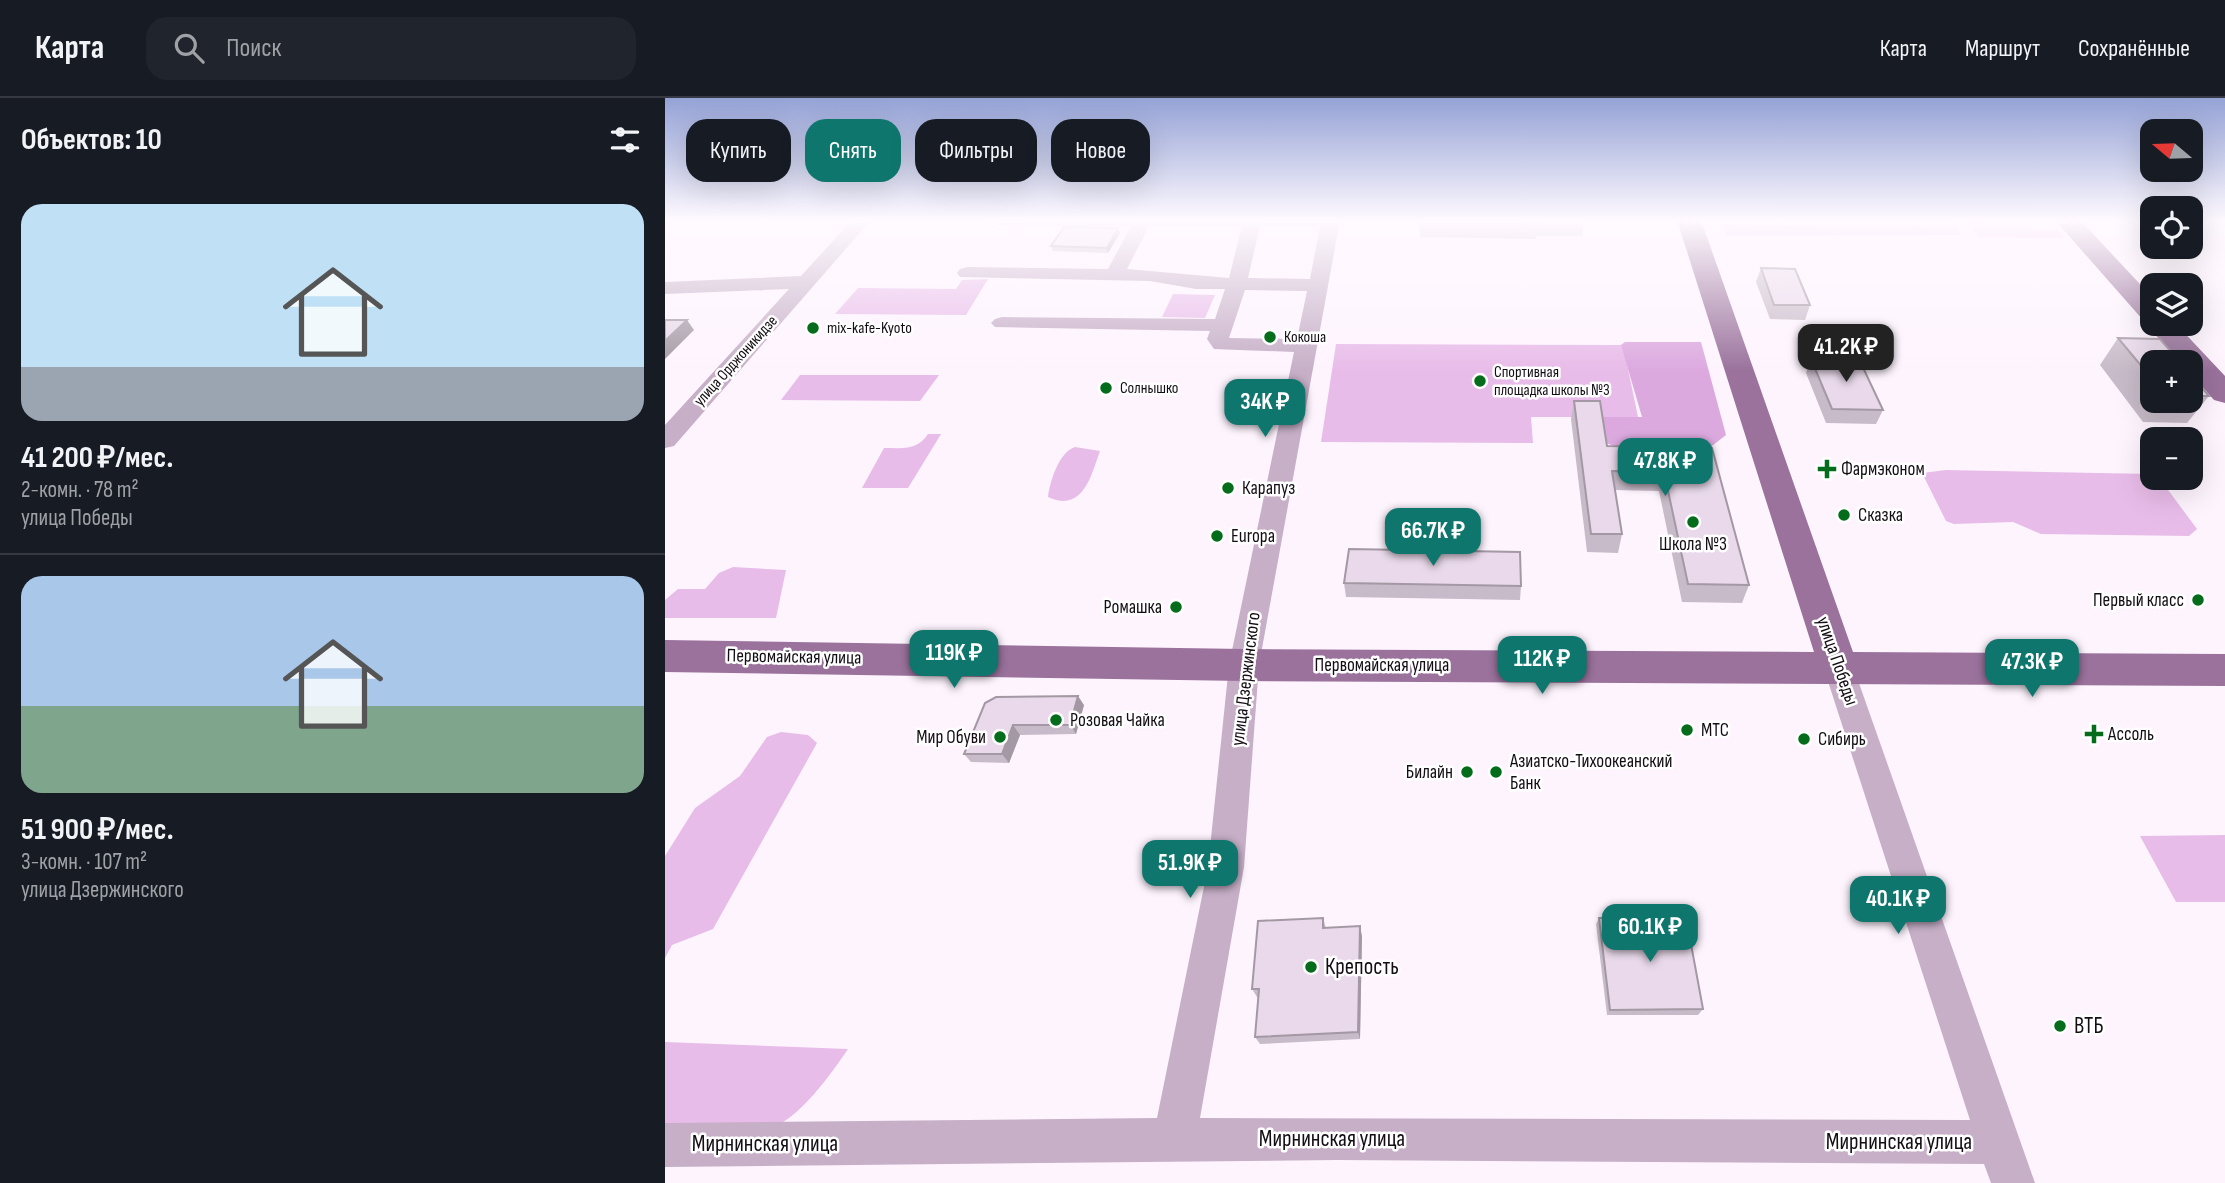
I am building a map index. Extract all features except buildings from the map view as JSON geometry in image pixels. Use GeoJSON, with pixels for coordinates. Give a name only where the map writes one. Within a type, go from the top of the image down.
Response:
{"type":"FeatureCollection","features":[{"type":"Feature","properties":{"kind":"main road","name":"улица Победы"},"geometry":{"type":"LineString","coordinates":[[1706,271],[1839,669]]}},
{"type":"Feature","properties":{"kind":"main road"},"geometry":{"type":"LineString","coordinates":[[2114,271],[2140,300]]}},
{"type":"Feature","properties":{"kind":"main road"},"geometry":{"type":"LineString","coordinates":[[2172,336],[2225,394]]}},
{"type":"Feature","properties":{"kind":"main road","name":"Первомайская улица"},"geometry":{"type":"LineString","coordinates":[[665,656],[1244,665],[2225,670]]}},
{"type":"Feature","properties":{"kind":"street","name":"улица Орджоникидзе"},"geometry":{"type":"LineString","coordinates":[[665,440],[817,271]]}},
{"type":"Feature","properties":{"kind":"street"},"geometry":{"type":"LineString","coordinates":[[1114,275],[1116,271]]}},
{"type":"Feature","properties":{"kind":"street"},"geometry":{"type":"LineString","coordinates":[[1240,271],[1218,339],[1222,344],[1306,346]]}},
{"type":"Feature","properties":{"kind":"street","name":"улица Дзержинского"},"geometry":{"type":"LineString","coordinates":[[1174,1140],[1226,867],[1244,665],[1321,271]]}},
{"type":"Feature","properties":{"kind":"street"},"geometry":{"type":"LineString","coordinates":[[967,273],[1114,275],[1237,284],[1318,285]]}},
{"type":"Feature","properties":{"kind":"street"},"geometry":{"type":"LineString","coordinates":[[665,288],[807,282]]}},
{"type":"Feature","properties":{"kind":"street"},"geometry":{"type":"LineString","coordinates":[[1002,323],[1223,325]]}},
{"type":"Feature","properties":{"kind":"street","name":"улица Победы"},"geometry":{"type":"LineString","coordinates":[[1839,669],[2013,1183]]}},
{"type":"Feature","properties":{"kind":"street","name":"Мирнинская улица"},"geometry":{"type":"LineString","coordinates":[[665,1145],[1337,1138],[1999,1142]]}},
{"type":"Feature","properties":{"kind":"shaded area"},"geometry":{"type":"Polygon","coordinates":[[[988,279],[966,315],[835,314],[858,288],[956,289],[962,280],[988,279]]]}},
{"type":"Feature","properties":{"kind":"shaded area"},"geometry":{"type":"Polygon","coordinates":[[[1173,294],[1215,295],[1205,318],[1162,317],[1173,294]]]}},
{"type":"Feature","properties":{"kind":"shaded area"},"geometry":{"type":"Polygon","coordinates":[[[1625,342],[1701,342],[1726,435],[1708,449],[1622,449],[1606,443],[1598,417],[1642,417],[1621,345],[1625,342]]]}},
{"type":"Feature","properties":{"kind":"shaded area","name":"Спортивная площадка школы №3"},"geometry":{"type":"Polygon","coordinates":[[[1336,344],[1623,345],[1638,417],[1531,417],[1533,443],[1321,442],[1336,344]]]}},
{"type":"Feature","properties":{"kind":"shaded area"},"geometry":{"type":"Polygon","coordinates":[[[800,375],[939,375],[920,401],[781,400],[800,375]]]}},
{"type":"Feature","properties":{"kind":"shaded area"},"geometry":{"type":"Polygon","coordinates":[[[928,434],[941,434],[908,488],[862,488],[884,448],[914,446],[928,434]]]}},
{"type":"Feature","properties":{"kind":"shaded area"},"geometry":{"type":"Polygon","coordinates":[[[1075,447],[1100,451],[1089,481],[1077,496],[1070,500],[1060,501],[1048,497],[1053,475],[1060,461],[1075,447]]]}},
{"type":"Feature","properties":{"kind":"shaded area"},"geometry":{"type":"Polygon","coordinates":[[[1946,470],[2140,474],[2140,490],[2168,490],[2197,529],[2189,536],[2041,534],[2013,522],[1954,524],[1946,521],[1922,473],[1946,470]]]}},
{"type":"Feature","properties":{"kind":"shaded area"},"geometry":{"type":"Polygon","coordinates":[[[733,567],[786,570],[776,618],[665,618],[665,600],[678,589],[705,589],[719,573],[733,567]]]}},
{"type":"Feature","properties":{"kind":"shaded area"},"geometry":{"type":"Polygon","coordinates":[[[781,732],[808,735],[817,743],[713,929],[672,945],[665,958],[665,856],[695,808],[740,776],[767,737],[781,732]]]}},
{"type":"Feature","properties":{"kind":"shaded area"},"geometry":{"type":"Polygon","coordinates":[[[2225,835],[2225,902],[2176,902],[2140,836],[2225,835]]]}},
{"type":"Feature","properties":{"kind":"shaded area"},"geometry":{"type":"Polygon","coordinates":[[[665,1042],[848,1049],[813,1095],[791,1117],[768,1129],[734,1131],[665,1126],[665,1042]]]}},
{"type":"Feature","properties":{"kind":"place","name":"mix-kafe-Kyoto"},"geometry":{"type":"Point","coordinates":[813,328]}},
{"type":"Feature","properties":{"kind":"place","name":"Кокоша"},"geometry":{"type":"Point","coordinates":[1270,337]}},
{"type":"Feature","properties":{"kind":"place","name":"Спортивная площадка школы №3"},"geometry":{"type":"Point","coordinates":[1480,381]}},
{"type":"Feature","properties":{"kind":"place","name":"Солнышко"},"geometry":{"type":"Point","coordinates":[1106,388]}},
{"type":"Feature","properties":{"kind":"place","name":"Фармэконом"},"geometry":{"type":"Point","coordinates":[1827,469]}},
{"type":"Feature","properties":{"kind":"place","name":"Карапуз"},"geometry":{"type":"Point","coordinates":[1228,488]}},
{"type":"Feature","properties":{"kind":"place","name":"Сказка"},"geometry":{"type":"Point","coordinates":[1844,515]}},
{"type":"Feature","properties":{"kind":"place","name":"Школа №3"},"geometry":{"type":"Point","coordinates":[1693,522]}},
{"type":"Feature","properties":{"kind":"place","name":"Europa"},"geometry":{"type":"Point","coordinates":[1217,536]}},
{"type":"Feature","properties":{"kind":"place","name":"Первый класс"},"geometry":{"type":"Point","coordinates":[2198,600]}},
{"type":"Feature","properties":{"kind":"place","name":"Ромашка"},"geometry":{"type":"Point","coordinates":[1176,607]}},
{"type":"Feature","properties":{"kind":"place","name":"Розовая Чайка"},"geometry":{"type":"Point","coordinates":[1056,720]}},
{"type":"Feature","properties":{"kind":"place","name":"МТС"},"geometry":{"type":"Point","coordinates":[1687,730]}},
{"type":"Feature","properties":{"kind":"place","name":"Ассоль"},"geometry":{"type":"Point","coordinates":[2094,734]}},
{"type":"Feature","properties":{"kind":"place","name":"Мир Обуви"},"geometry":{"type":"Point","coordinates":[1000,737]}},
{"type":"Feature","properties":{"kind":"place","name":"Сибирь"},"geometry":{"type":"Point","coordinates":[1804,739]}},
{"type":"Feature","properties":{"kind":"place","name":"Билайн"},"geometry":{"type":"Point","coordinates":[1467,772]}},
{"type":"Feature","properties":{"kind":"place","name":"Азиатско-Тихоокеанский Банк"},"geometry":{"type":"Point","coordinates":[1496,772]}},
{"type":"Feature","properties":{"kind":"place","name":"Крепость"},"geometry":{"type":"Point","coordinates":[1311,967]}},
{"type":"Feature","properties":{"kind":"place","name":"ВТБ"},"geometry":{"type":"Point","coordinates":[2060,1026]}}]}
